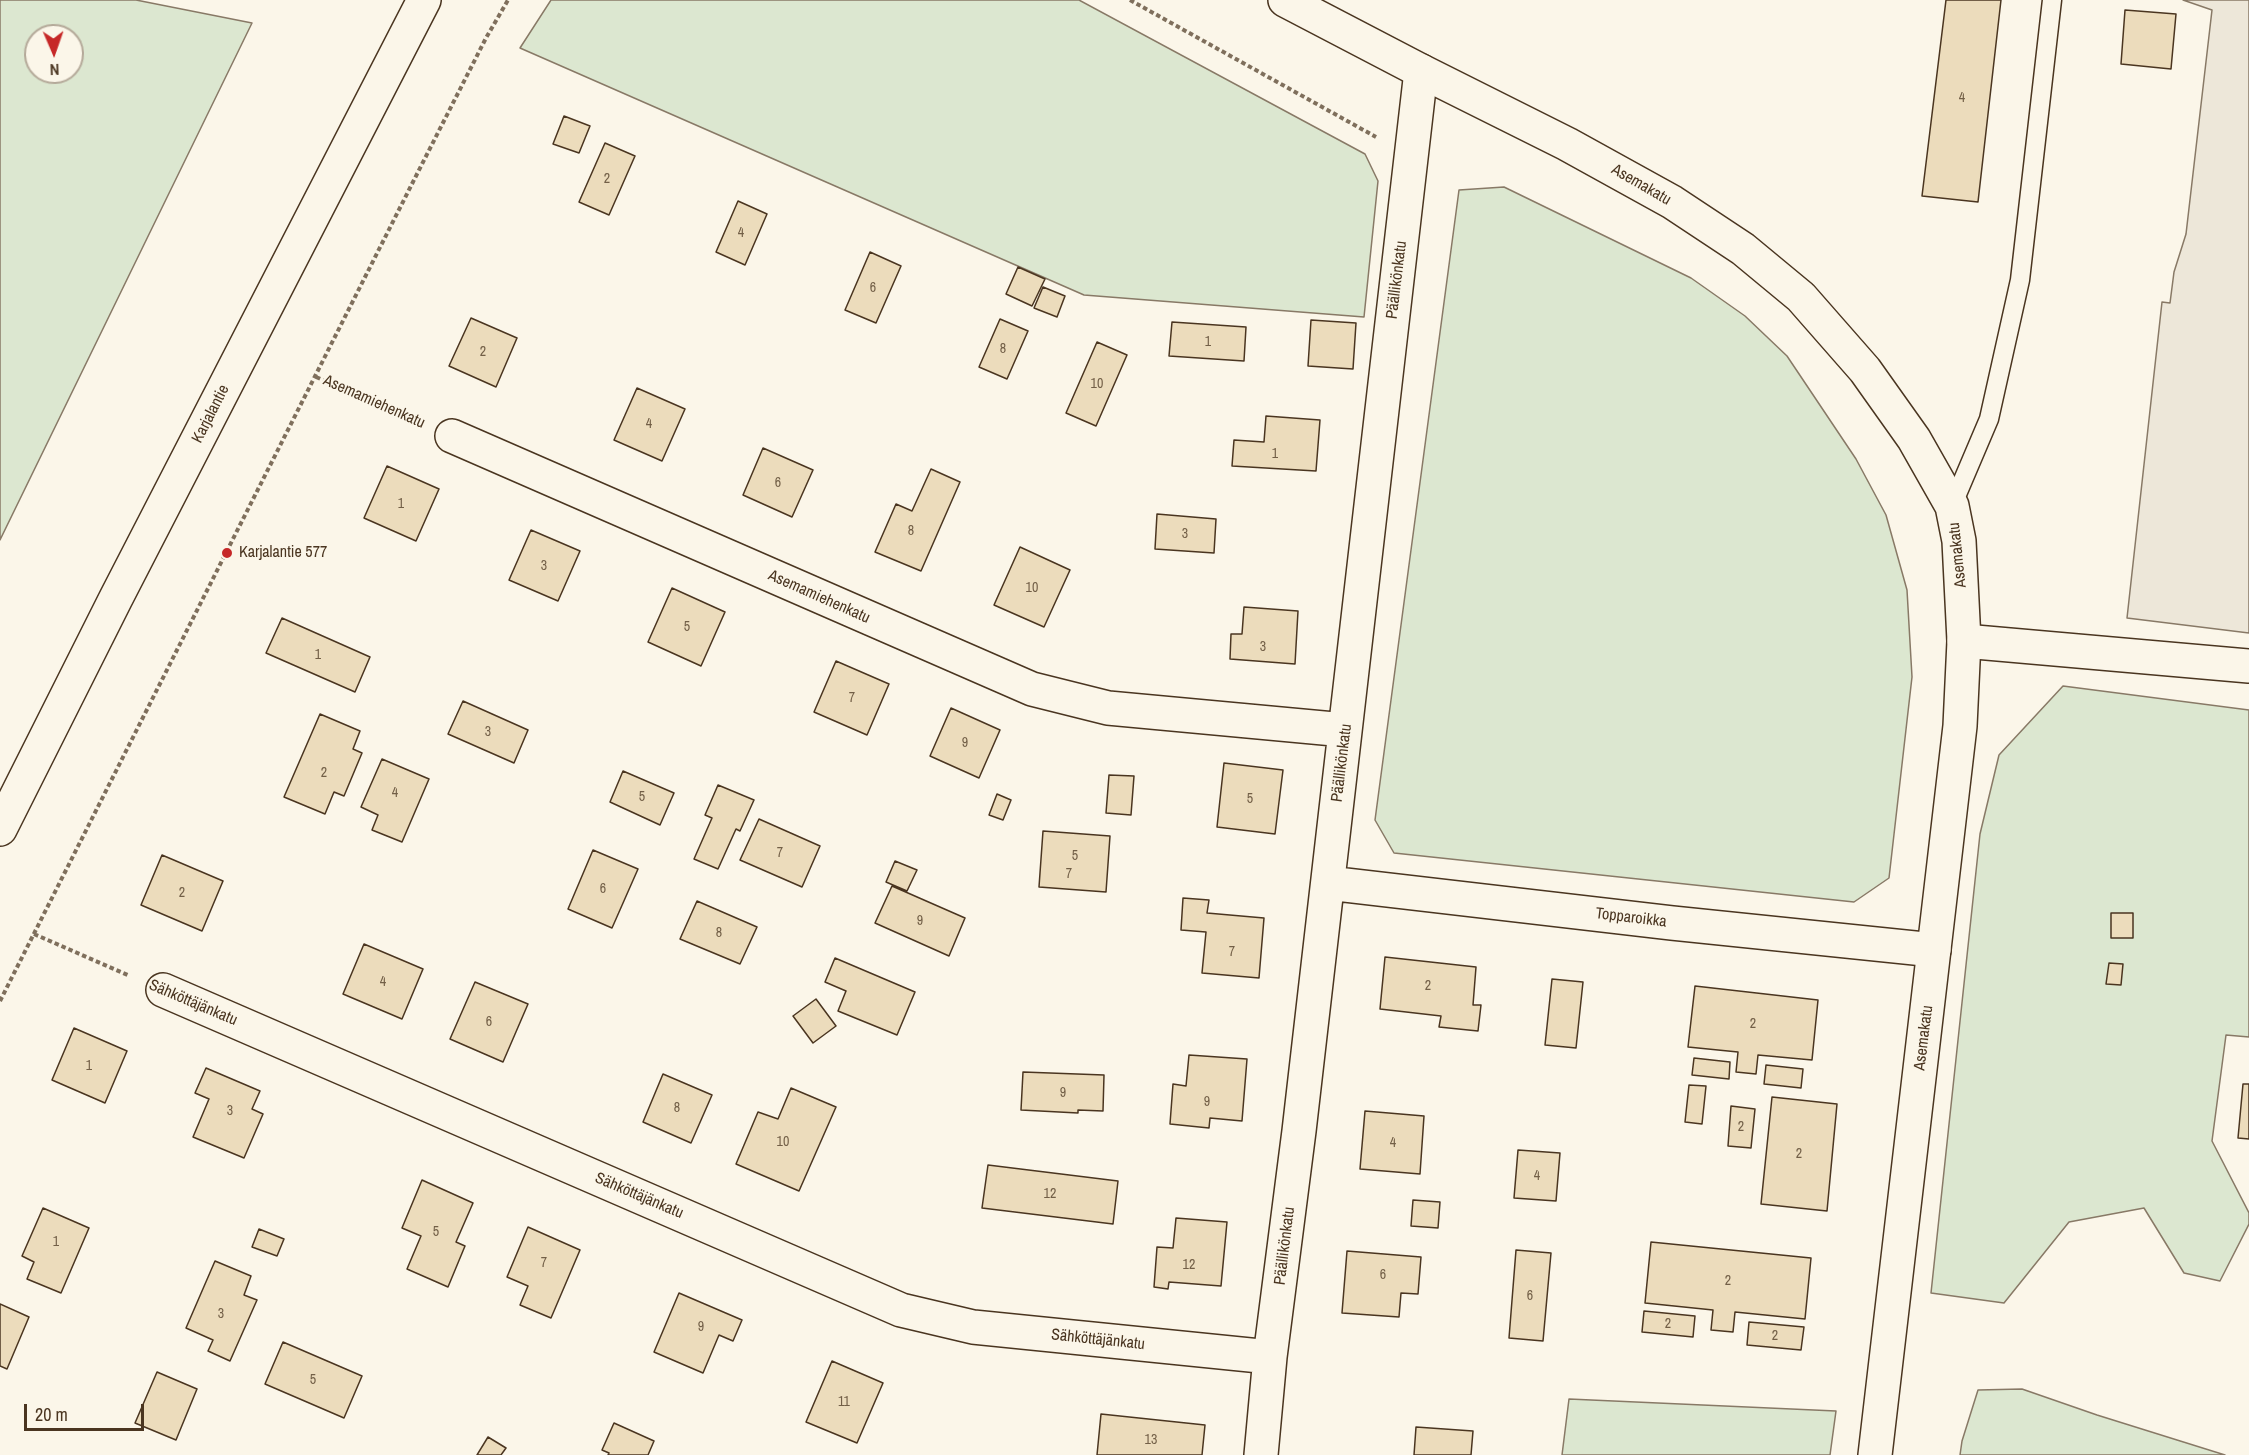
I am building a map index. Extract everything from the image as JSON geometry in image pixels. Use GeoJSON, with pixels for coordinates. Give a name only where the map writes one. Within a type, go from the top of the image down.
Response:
{"type":"FeatureCollection","features":[{"type":"Feature","properties":{"kind":"street","name":"Karjalantie"},"geometry":{"type":"LineString","coordinates":[[0,829],[127,576],[424,0]]}},
{"type":"Feature","properties":{"kind":"street","name":"Asemakatu"},"geometry":{"type":"LineString","coordinates":[[1285,0],[1567,144],[1672,202],[1743,249],[1801,297],[1865,370],[1914,439],[1952,506],[1959,541],[1964,642],[1960,726],[1875,1455]]}},
{"type":"Feature","properties":{"kind":"street","name":"Päällikönkatu"},"geometry":{"type":"LineString","coordinates":[[1261,1455],[1270,1357],[1299,1131],[1421,71]]}},
{"type":"Feature","properties":{"kind":"street","name":"Asemamiehenkatu"},"geometry":{"type":"LineString","coordinates":[[452,436],[1032,689],[1108,708],[1346,730]]}},
{"type":"Feature","properties":{"kind":"street"},"geometry":{"type":"LineString","coordinates":[[1964,642],[2249,666]]}},
{"type":"Feature","properties":{"kind":"street","name":"Topparoikka"},"geometry":{"type":"LineString","coordinates":[[1328,883],[1672,923],[1934,950]]}},
{"type":"Feature","properties":{"kind":"street","name":"Sähköttäjänkatu"},"geometry":{"type":"LineString","coordinates":[[163,990],[901,1310],[973,1327],[1270,1357]]}},
{"type":"Feature","properties":{"kind":"lane"},"geometry":{"type":"LineString","coordinates":[[1952,506],[1989,419],[2020,280],[2052,0]]}},
{"type":"Feature","properties":{"kind":"path"},"geometry":{"type":"LineString","coordinates":[[0,1001],[470,70],[508,0]]}},
{"type":"Feature","properties":{"kind":"path"},"geometry":{"type":"LineString","coordinates":[[1130,0],[1411,156]]}},
{"type":"Feature","properties":{"kind":"path","name":"Asemamiehenkatu"},"geometry":{"type":"LineString","coordinates":[[316,377],[452,436]]}},
{"type":"Feature","properties":{"kind":"path","name":"Sähköttäjänkatu"},"geometry":{"type":"LineString","coordinates":[[34,934],[163,990]]}},
{"type":"Feature","properties":{"kind":"green space"},"geometry":{"type":"Polygon","coordinates":[[[0,0],[136,0],[252,23],[0,540],[0,0]]]}},
{"type":"Feature","properties":{"kind":"green space"},"geometry":{"type":"Polygon","coordinates":[[[551,0],[1079,0],[1365,154],[1378,181],[1364,317],[1084,295],[520,48],[551,0]]]}},
{"type":"Feature","properties":{"kind":"green space"},"geometry":{"type":"Polygon","coordinates":[[[1504,187],[1691,278],[1745,316],[1787,356],[1856,459],[1886,515],[1907,590],[1912,677],[1889,878],[1854,902],[1394,853],[1375,820],[1459,190],[1504,187]]]}},
{"type":"Feature","properties":{"kind":"green space"},"geometry":{"type":"Polygon","coordinates":[[[2063,686],[2249,710],[2249,1037],[2226,1035],[2212,1141],[2249,1213],[2249,1224],[2220,1281],[2184,1273],[2144,1208],[2069,1222],[2004,1303],[1931,1293],[1980,834],[1999,755],[2063,686]]]}},
{"type":"Feature","properties":{"kind":"green space"},"geometry":{"type":"Polygon","coordinates":[[[2022,1389],[2225,1455],[1960,1455],[1962,1441],[1978,1390],[2022,1389]]]}},
{"type":"Feature","properties":{"kind":"green space"},"geometry":{"type":"Polygon","coordinates":[[[1569,1399],[1836,1411],[1830,1455],[1562,1455],[1569,1399]]]}},
{"type":"Feature","properties":{"kind":"shaded area"},"geometry":{"type":"Polygon","coordinates":[[[2183,0],[2249,0],[2249,633],[2127,618],[2162,302],[2170,303],[2174,272],[2186,234],[2212,10],[2183,0]]]}},
{"type":"Feature","properties":{"kind":"building"},"geometry":{"type":"Polygon","coordinates":[[[1946,0],[2001,0],[1978,202],[1922,196],[1946,0]]]}},
{"type":"Feature","properties":{"kind":"building"},"geometry":{"type":"Polygon","coordinates":[[[2125,10],[2176,14],[2171,69],[2121,64],[2125,10]]]}},
{"type":"Feature","properties":{"kind":"building"},"geometry":{"type":"Polygon","coordinates":[[[564,116],[590,126],[579,153],[553,144],[564,116]]]}},
{"type":"Feature","properties":{"kind":"building"},"geometry":{"type":"Polygon","coordinates":[[[605,143],[635,156],[609,215],[579,202],[605,143]]]}},
{"type":"Feature","properties":{"kind":"building"},"geometry":{"type":"Polygon","coordinates":[[[738,201],[767,214],[745,265],[716,252],[738,201]]]}},
{"type":"Feature","properties":{"kind":"building"},"geometry":{"type":"Polygon","coordinates":[[[870,252],[901,266],[876,323],[845,310],[870,252]]]}},
{"type":"Feature","properties":{"kind":"building"},"geometry":{"type":"Polygon","coordinates":[[[1018,267],[1045,279],[1032,306],[1006,294],[1018,267]]]}},
{"type":"Feature","properties":{"kind":"building"},"geometry":{"type":"Polygon","coordinates":[[[1043,287],[1065,296],[1057,317],[1034,308],[1043,287]]]}},
{"type":"Feature","properties":{"kind":"building"},"geometry":{"type":"Polygon","coordinates":[[[471,318],[517,338],[496,387],[449,366],[471,318]]]}},
{"type":"Feature","properties":{"kind":"building"},"geometry":{"type":"Polygon","coordinates":[[[1000,319],[1028,331],[1007,379],[979,367],[1000,319]]]}},
{"type":"Feature","properties":{"kind":"building"},"geometry":{"type":"Polygon","coordinates":[[[1311,320],[1356,323],[1353,369],[1308,366],[1311,320]]]}},
{"type":"Feature","properties":{"kind":"building"},"geometry":{"type":"Polygon","coordinates":[[[1172,322],[1246,327],[1244,361],[1169,356],[1172,322]]]}},
{"type":"Feature","properties":{"kind":"building"},"geometry":{"type":"Polygon","coordinates":[[[1097,342],[1127,355],[1096,426],[1066,413],[1097,342]]]}},
{"type":"Feature","properties":{"kind":"building"},"geometry":{"type":"Polygon","coordinates":[[[637,388],[685,409],[662,461],[614,440],[637,388]]]}},
{"type":"Feature","properties":{"kind":"building"},"geometry":{"type":"Polygon","coordinates":[[[1266,416],[1320,420],[1316,471],[1232,466],[1234,440],[1264,442],[1266,416]]]}},
{"type":"Feature","properties":{"kind":"building"},"geometry":{"type":"Polygon","coordinates":[[[763,448],[813,470],[792,517],[743,495],[763,448]]]}},
{"type":"Feature","properties":{"kind":"building"},"geometry":{"type":"Polygon","coordinates":[[[387,466],[439,489],[416,541],[364,518],[387,466]]]}},
{"type":"Feature","properties":{"kind":"building"},"geometry":{"type":"Polygon","coordinates":[[[931,469],[960,482],[921,571],[875,552],[896,504],[912,511],[931,469]]]}},
{"type":"Feature","properties":{"kind":"building"},"geometry":{"type":"Polygon","coordinates":[[[1157,514],[1216,519],[1214,553],[1155,549],[1157,514]]]}},
{"type":"Feature","properties":{"kind":"building"},"geometry":{"type":"Polygon","coordinates":[[[531,530],[580,551],[558,601],[509,580],[531,530]]]}},
{"type":"Feature","properties":{"kind":"building"},"geometry":{"type":"Polygon","coordinates":[[[1020,547],[1070,570],[1044,627],[994,605],[1020,547]]]}},
{"type":"Feature","properties":{"kind":"building"},"geometry":{"type":"Polygon","coordinates":[[[672,588],[725,612],[701,666],[648,642],[672,588]]]}},
{"type":"Feature","properties":{"kind":"building"},"geometry":{"type":"Polygon","coordinates":[[[1244,607],[1298,611],[1295,664],[1230,659],[1231,634],[1242,634],[1244,607]]]}},
{"type":"Feature","properties":{"kind":"building"},"geometry":{"type":"Polygon","coordinates":[[[282,618],[370,657],[355,692],[266,653],[282,618]]]}},
{"type":"Feature","properties":{"kind":"building"},"geometry":{"type":"Polygon","coordinates":[[[836,661],[889,684],[867,735],[814,712],[836,661]]]}},
{"type":"Feature","properties":{"kind":"building"},"geometry":{"type":"Polygon","coordinates":[[[463,701],[528,730],[514,763],[448,734],[463,701]]]}},
{"type":"Feature","properties":{"kind":"building"},"geometry":{"type":"Polygon","coordinates":[[[951,708],[1000,730],[979,778],[930,756],[951,708]]]}},
{"type":"Feature","properties":{"kind":"building"},"geometry":{"type":"Polygon","coordinates":[[[320,714],[360,731],[353,749],[362,753],[344,796],[334,792],[325,814],[284,797],[320,714]]]}},
{"type":"Feature","properties":{"kind":"building"},"geometry":{"type":"Polygon","coordinates":[[[382,759],[429,779],[402,842],[372,830],[378,815],[361,807],[382,759]]]}},
{"type":"Feature","properties":{"kind":"building"},"geometry":{"type":"Polygon","coordinates":[[[1224,763],[1283,770],[1275,834],[1217,827],[1224,763]]]}},
{"type":"Feature","properties":{"kind":"building"},"geometry":{"type":"Polygon","coordinates":[[[623,771],[674,793],[660,825],[610,802],[623,771]]]}},
{"type":"Feature","properties":{"kind":"building"},"geometry":{"type":"Polygon","coordinates":[[[1109,775],[1134,776],[1131,815],[1106,813],[1109,775]]]}},
{"type":"Feature","properties":{"kind":"building"},"geometry":{"type":"Polygon","coordinates":[[[718,785],[754,800],[740,831],[736,829],[718,869],[694,859],[712,818],[705,815],[718,785]]]}},
{"type":"Feature","properties":{"kind":"building"},"geometry":{"type":"Polygon","coordinates":[[[997,794],[1011,800],[1003,820],[989,815],[997,794]]]}},
{"type":"Feature","properties":{"kind":"building"},"geometry":{"type":"Polygon","coordinates":[[[759,819],[820,846],[802,887],[740,860],[759,819]]]}},
{"type":"Feature","properties":{"kind":"building"},"geometry":{"type":"Polygon","coordinates":[[[1043,831],[1110,836],[1106,892],[1039,887],[1043,831]]]}},
{"type":"Feature","properties":{"kind":"building"},"geometry":{"type":"Polygon","coordinates":[[[593,850],[638,869],[612,928],[568,909],[593,850]]]}},
{"type":"Feature","properties":{"kind":"building"},"geometry":{"type":"Polygon","coordinates":[[[162,855],[223,881],[202,931],[141,905],[162,855]]]}},
{"type":"Feature","properties":{"kind":"building"},"geometry":{"type":"Polygon","coordinates":[[[895,861],[917,870],[907,891],[886,882],[895,861]]]}},
{"type":"Feature","properties":{"kind":"building"},"geometry":{"type":"Polygon","coordinates":[[[892,886],[965,918],[949,956],[875,923],[892,886]]]}},
{"type":"Feature","properties":{"kind":"building"},"geometry":{"type":"Polygon","coordinates":[[[1183,898],[1209,900],[1207,913],[1264,918],[1259,978],[1202,973],[1206,932],[1181,930],[1183,898]]]}},
{"type":"Feature","properties":{"kind":"building"},"geometry":{"type":"Polygon","coordinates":[[[697,901],[757,927],[740,964],[680,939],[697,901]]]}},
{"type":"Feature","properties":{"kind":"building"},"geometry":{"type":"Polygon","coordinates":[[[2111,913],[2133,913],[2133,938],[2111,938],[2111,913]]]}},
{"type":"Feature","properties":{"kind":"building"},"geometry":{"type":"Polygon","coordinates":[[[364,944],[423,969],[402,1019],[343,994],[364,944]]]}},
{"type":"Feature","properties":{"kind":"building"},"geometry":{"type":"Polygon","coordinates":[[[1385,957],[1476,967],[1473,1005],[1481,1005],[1478,1031],[1439,1027],[1441,1016],[1380,1009],[1385,957]]]}},
{"type":"Feature","properties":{"kind":"building"},"geometry":{"type":"Polygon","coordinates":[[[835,958],[915,992],[897,1035],[838,1011],[846,991],[825,982],[835,958]]]}},
{"type":"Feature","properties":{"kind":"building"},"geometry":{"type":"Polygon","coordinates":[[[2109,963],[2123,964],[2121,985],[2106,984],[2109,963]]]}},
{"type":"Feature","properties":{"kind":"building"},"geometry":{"type":"Polygon","coordinates":[[[1552,979],[1583,982],[1576,1048],[1545,1045],[1552,979]]]}},
{"type":"Feature","properties":{"kind":"building"},"geometry":{"type":"Polygon","coordinates":[[[475,982],[528,1004],[503,1062],[450,1039],[475,982]]]}},
{"type":"Feature","properties":{"kind":"building"},"geometry":{"type":"Polygon","coordinates":[[[1695,986],[1818,1000],[1812,1060],[1758,1055],[1756,1074],[1736,1072],[1738,1052],[1688,1047],[1695,986]]]}},
{"type":"Feature","properties":{"kind":"building"},"geometry":{"type":"Polygon","coordinates":[[[816,999],[836,1026],[813,1043],[793,1016],[816,999]]]}},
{"type":"Feature","properties":{"kind":"building"},"geometry":{"type":"Polygon","coordinates":[[[74,1028],[127,1051],[105,1103],[52,1080],[74,1028]]]}},
{"type":"Feature","properties":{"kind":"building"},"geometry":{"type":"Polygon","coordinates":[[[1189,1055],[1247,1059],[1242,1121],[1210,1118],[1209,1128],[1170,1124],[1173,1084],[1186,1086],[1189,1055]]]}},
{"type":"Feature","properties":{"kind":"building"},"geometry":{"type":"Polygon","coordinates":[[[1694,1058],[1730,1062],[1729,1079],[1692,1075],[1694,1058]]]}},
{"type":"Feature","properties":{"kind":"building"},"geometry":{"type":"Polygon","coordinates":[[[1766,1065],[1803,1069],[1801,1088],[1764,1084],[1766,1065]]]}},
{"type":"Feature","properties":{"kind":"building"},"geometry":{"type":"Polygon","coordinates":[[[206,1068],[260,1091],[252,1109],[263,1114],[244,1158],[193,1137],[209,1099],[195,1093],[206,1068]]]}},
{"type":"Feature","properties":{"kind":"building"},"geometry":{"type":"Polygon","coordinates":[[[1023,1072],[1104,1075],[1103,1111],[1078,1110],[1078,1113],[1021,1110],[1023,1072]]]}},
{"type":"Feature","properties":{"kind":"building"},"geometry":{"type":"Polygon","coordinates":[[[663,1074],[712,1095],[691,1143],[643,1122],[663,1074]]]}},
{"type":"Feature","properties":{"kind":"building"},"geometry":{"type":"Polygon","coordinates":[[[2243,1084],[2249,1084],[2249,1139],[2238,1138],[2243,1084]]]}},
{"type":"Feature","properties":{"kind":"building"},"geometry":{"type":"Polygon","coordinates":[[[1689,1085],[1706,1086],[1702,1124],[1685,1122],[1689,1085]]]}},
{"type":"Feature","properties":{"kind":"building"},"geometry":{"type":"Polygon","coordinates":[[[791,1088],[836,1107],[799,1191],[736,1164],[758,1112],[778,1119],[791,1088]]]}},
{"type":"Feature","properties":{"kind":"building"},"geometry":{"type":"Polygon","coordinates":[[[1772,1097],[1837,1104],[1827,1211],[1761,1204],[1772,1097]]]}},
{"type":"Feature","properties":{"kind":"building"},"geometry":{"type":"Polygon","coordinates":[[[1731,1106],[1755,1109],[1751,1148],[1728,1146],[1731,1106]]]}},
{"type":"Feature","properties":{"kind":"building"},"geometry":{"type":"Polygon","coordinates":[[[1365,1111],[1424,1116],[1420,1174],[1360,1169],[1365,1111]]]}},
{"type":"Feature","properties":{"kind":"building"},"geometry":{"type":"Polygon","coordinates":[[[1518,1150],[1560,1153],[1556,1201],[1514,1198],[1518,1150]]]}},
{"type":"Feature","properties":{"kind":"building"},"geometry":{"type":"Polygon","coordinates":[[[988,1165],[1118,1181],[1113,1224],[982,1208],[988,1165]]]}},
{"type":"Feature","properties":{"kind":"building"},"geometry":{"type":"Polygon","coordinates":[[[422,1180],[473,1203],[456,1242],[465,1246],[448,1287],[407,1269],[421,1236],[402,1228],[422,1180]]]}},
{"type":"Feature","properties":{"kind":"building"},"geometry":{"type":"Polygon","coordinates":[[[1413,1200],[1440,1202],[1438,1228],[1411,1226],[1413,1200]]]}},
{"type":"Feature","properties":{"kind":"building"},"geometry":{"type":"Polygon","coordinates":[[[43,1208],[89,1228],[61,1293],[27,1279],[34,1262],[22,1256],[43,1208]]]}},
{"type":"Feature","properties":{"kind":"building"},"geometry":{"type":"Polygon","coordinates":[[[1176,1218],[1227,1222],[1221,1286],[1169,1282],[1168,1289],[1154,1287],[1157,1247],[1173,1248],[1176,1218]]]}},
{"type":"Feature","properties":{"kind":"building"},"geometry":{"type":"Polygon","coordinates":[[[528,1227],[580,1250],[551,1318],[520,1305],[528,1286],[507,1277],[528,1227]]]}},
{"type":"Feature","properties":{"kind":"building"},"geometry":{"type":"Polygon","coordinates":[[[259,1229],[284,1239],[277,1256],[252,1247],[259,1229]]]}},
{"type":"Feature","properties":{"kind":"building"},"geometry":{"type":"Polygon","coordinates":[[[1651,1242],[1811,1258],[1805,1319],[1735,1312],[1733,1332],[1711,1330],[1713,1310],[1645,1303],[1651,1242]]]}},
{"type":"Feature","properties":{"kind":"building"},"geometry":{"type":"Polygon","coordinates":[[[1516,1250],[1551,1253],[1543,1341],[1509,1338],[1516,1250]]]}},
{"type":"Feature","properties":{"kind":"building"},"geometry":{"type":"Polygon","coordinates":[[[1347,1251],[1421,1257],[1418,1294],[1401,1293],[1399,1317],[1342,1313],[1347,1251]]]}},
{"type":"Feature","properties":{"kind":"building"},"geometry":{"type":"Polygon","coordinates":[[[215,1261],[251,1276],[244,1295],[257,1300],[230,1361],[208,1351],[213,1340],[186,1328],[215,1261]]]}},
{"type":"Feature","properties":{"kind":"building"},"geometry":{"type":"Polygon","coordinates":[[[679,1293],[742,1320],[733,1341],[719,1335],[703,1373],[654,1352],[679,1293]]]}},
{"type":"Feature","properties":{"kind":"building"},"geometry":{"type":"Polygon","coordinates":[[[0,1304],[29,1317],[7,1369],[0,1366],[0,1304]]]}},
{"type":"Feature","properties":{"kind":"building"},"geometry":{"type":"Polygon","coordinates":[[[1644,1311],[1695,1316],[1693,1337],[1642,1332],[1644,1311]]]}},
{"type":"Feature","properties":{"kind":"building"},"geometry":{"type":"Polygon","coordinates":[[[1749,1322],[1804,1327],[1801,1350],[1747,1345],[1749,1322]]]}},
{"type":"Feature","properties":{"kind":"building"},"geometry":{"type":"Polygon","coordinates":[[[283,1342],[362,1376],[344,1418],[265,1384],[283,1342]]]}},
{"type":"Feature","properties":{"kind":"building"},"geometry":{"type":"Polygon","coordinates":[[[832,1361],[883,1383],[857,1443],[806,1422],[832,1361]]]}},
{"type":"Feature","properties":{"kind":"building"},"geometry":{"type":"Polygon","coordinates":[[[157,1372],[197,1389],[176,1440],[135,1423],[157,1372]]]}},
{"type":"Feature","properties":{"kind":"building"},"geometry":{"type":"Polygon","coordinates":[[[1101,1414],[1205,1425],[1202,1455],[1097,1455],[1101,1414]]]}},
{"type":"Feature","properties":{"kind":"building"},"geometry":{"type":"Polygon","coordinates":[[[614,1423],[654,1441],[648,1455],[608,1455],[609,1453],[602,1450],[614,1423]]]}},
{"type":"Feature","properties":{"kind":"building"},"geometry":{"type":"Polygon","coordinates":[[[1416,1427],[1473,1431],[1471,1455],[1414,1455],[1416,1427]]]}},
{"type":"Feature","properties":{"kind":"building"},"geometry":{"type":"Polygon","coordinates":[[[488,1437],[506,1448],[501,1455],[477,1455],[488,1437]]]}},
{"type":"Feature","properties":{"kind":"place","name":"Karjalantie 577"},"geometry":{"type":"Point","coordinates":[227,553]}}]}
